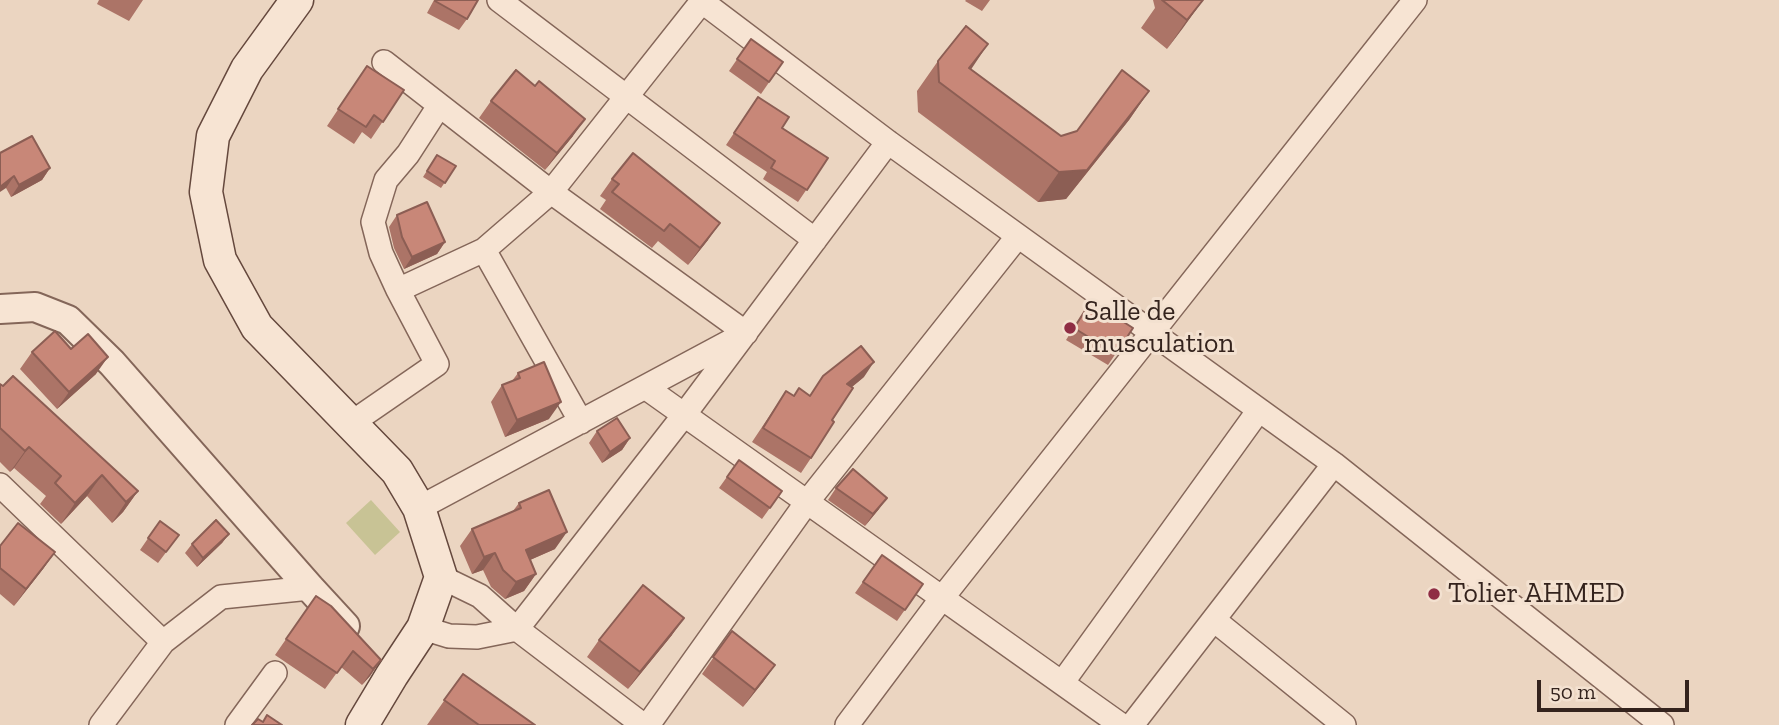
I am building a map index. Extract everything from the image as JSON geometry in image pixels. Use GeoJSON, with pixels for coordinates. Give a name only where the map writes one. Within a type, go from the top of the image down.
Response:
{"type":"FeatureCollection","features":[{"type":"Feature","properties":{"kind":"main road"},"geometry":{"type":"LineString","coordinates":[[297,0],[247,69],[214,136],[206,192],[220,260],[257,327],[397,471],[419,508],[441,577],[423,628],[377,659],[362,725]]}},
{"type":"Feature","properties":{"kind":"street"},"geometry":{"type":"LineString","coordinates":[[499,0],[815,240]]}},
{"type":"Feature","properties":{"kind":"street"},"geometry":{"type":"LineString","coordinates":[[857,722],[942,598],[1415,0]]}},
{"type":"Feature","properties":{"kind":"street"},"geometry":{"type":"LineString","coordinates":[[398,290],[484,250],[551,192],[701,1],[888,142],[1334,464],[1662,725]]}},
{"type":"Feature","properties":{"kind":"street"},"geometry":{"type":"LineString","coordinates":[[384,62],[551,192],[746,333]]}},
{"type":"Feature","properties":{"kind":"street"},"geometry":{"type":"LineString","coordinates":[[350,424],[437,364],[381,253],[373,222],[386,180],[408,154],[439,106]]}},
{"type":"Feature","properties":{"kind":"street"},"geometry":{"type":"LineString","coordinates":[[423,628],[449,636],[477,637],[517,629],[684,415],[888,142]]}},
{"type":"Feature","properties":{"kind":"street"},"geometry":{"type":"LineString","coordinates":[[441,577],[480,596],[517,629],[642,723],[807,502],[1018,236]]}},
{"type":"Feature","properties":{"kind":"street"},"geometry":{"type":"LineString","coordinates":[[484,250],[581,422]]}},
{"type":"Feature","properties":{"kind":"street"},"geometry":{"type":"LineString","coordinates":[[0,309],[35,307],[68,320],[112,363],[310,588],[377,659]]}},
{"type":"Feature","properties":{"kind":"street"},"geometry":{"type":"LineString","coordinates":[[419,508],[746,333]]}},
{"type":"Feature","properties":{"kind":"street"},"geometry":{"type":"LineString","coordinates":[[645,387],[1121,725]]}},
{"type":"Feature","properties":{"kind":"street"},"geometry":{"type":"LineString","coordinates":[[1062,683],[1259,410]]}},
{"type":"Feature","properties":{"kind":"street"},"geometry":{"type":"LineString","coordinates":[[1132,725],[1334,464]]}},
{"type":"Feature","properties":{"kind":"street"},"geometry":{"type":"LineString","coordinates":[[0,485],[163,642]]}},
{"type":"Feature","properties":{"kind":"street"},"geometry":{"type":"LineString","coordinates":[[101,725],[163,642],[221,597],[310,588]]}},
{"type":"Feature","properties":{"kind":"street"},"geometry":{"type":"LineString","coordinates":[[1214,620],[1344,725]]}},
{"type":"Feature","properties":{"kind":"street"},"geometry":{"type":"LineString","coordinates":[[237,725],[275,673]]}},
{"type":"Feature","properties":{"kind":"shaded area"},"geometry":{"type":"Polygon","coordinates":[[[371,500],[400,532],[375,555],[346,523],[371,500]]]}},
{"type":"Feature","properties":{"kind":"building"},"geometry":{"type":"Polygon","coordinates":[[[436,0],[478,0],[467,19],[436,0]]]}},
{"type":"Feature","properties":{"kind":"building"},"geometry":{"type":"Polygon","coordinates":[[[1162,0],[1203,0],[1187,20],[1162,0]]]}},
{"type":"Feature","properties":{"kind":"building"},"geometry":{"type":"Polygon","coordinates":[[[966,26],[988,44],[969,68],[1061,136],[1077,131],[1122,70],[1149,91],[1087,170],[1059,172],[939,82],[938,61],[966,26]]]}},
{"type":"Feature","properties":{"kind":"building"},"geometry":{"type":"Polygon","coordinates":[[[751,39],[783,62],[769,82],[737,59],[751,39]]]}},
{"type":"Feature","properties":{"kind":"building"},"geometry":{"type":"Polygon","coordinates":[[[367,66],[404,90],[383,122],[374,115],[366,127],[338,109],[367,66]]]}},
{"type":"Feature","properties":{"kind":"building"},"geometry":{"type":"Polygon","coordinates":[[[516,70],[535,86],[539,81],[585,119],[557,153],[491,101],[516,70]]]}},
{"type":"Feature","properties":{"kind":"building"},"geometry":{"type":"Polygon","coordinates":[[[758,97],[789,117],[782,128],[828,158],[807,190],[771,168],[775,161],[734,133],[758,97]]]}},
{"type":"Feature","properties":{"kind":"building"},"geometry":{"type":"Polygon","coordinates":[[[32,136],[50,168],[19,185],[14,176],[0,187],[0,153],[32,136]]]}},
{"type":"Feature","properties":{"kind":"building"},"geometry":{"type":"Polygon","coordinates":[[[633,153],[720,223],[700,248],[670,224],[664,231],[612,192],[619,184],[612,179],[633,153]]]}},
{"type":"Feature","properties":{"kind":"building"},"geometry":{"type":"Polygon","coordinates":[[[437,155],[456,166],[445,183],[427,171],[437,155]]]}},
{"type":"Feature","properties":{"kind":"building"},"geometry":{"type":"Polygon","coordinates":[[[427,202],[445,242],[412,257],[402,237],[397,215],[427,202]]]}},
{"type":"Feature","properties":{"kind":"building"},"geometry":{"type":"Polygon","coordinates":[[[1091,301],[1133,328],[1116,354],[1074,328],[1091,301]]]}},
{"type":"Feature","properties":{"kind":"building"},"geometry":{"type":"Polygon","coordinates":[[[55,331],[71,349],[88,334],[108,357],[69,392],[32,352],[55,331]]]}},
{"type":"Feature","properties":{"kind":"building"},"geometry":{"type":"Polygon","coordinates":[[[861,346],[874,362],[847,384],[853,388],[811,458],[763,428],[786,391],[794,396],[799,388],[810,396],[823,376],[861,346]]]}},
{"type":"Feature","properties":{"kind":"building"},"geometry":{"type":"Polygon","coordinates":[[[544,362],[561,402],[517,420],[502,385],[520,378],[518,373],[544,362]]]}},
{"type":"Feature","properties":{"kind":"building"},"geometry":{"type":"Polygon","coordinates":[[[13,376],[138,491],[126,502],[102,475],[75,503],[55,483],[61,476],[29,447],[25,451],[0,428],[0,384],[3,386],[13,376]]]}},
{"type":"Feature","properties":{"kind":"building"},"geometry":{"type":"Polygon","coordinates":[[[617,418],[630,438],[610,452],[597,431],[617,418]]]}},
{"type":"Feature","properties":{"kind":"building"},"geometry":{"type":"Polygon","coordinates":[[[739,460],[782,491],[770,508],[727,477],[739,460]]]}},
{"type":"Feature","properties":{"kind":"building"},"geometry":{"type":"Polygon","coordinates":[[[853,469],[887,498],[873,514],[836,488],[853,469]]]}},
{"type":"Feature","properties":{"kind":"building"},"geometry":{"type":"Polygon","coordinates":[[[549,490],[567,532],[526,550],[536,574],[516,582],[503,570],[495,553],[484,557],[472,529],[521,508],[519,503],[549,490]]]}},
{"type":"Feature","properties":{"kind":"building"},"geometry":{"type":"Polygon","coordinates":[[[216,520],[229,534],[203,558],[192,544],[216,520]]]}},
{"type":"Feature","properties":{"kind":"building"},"geometry":{"type":"Polygon","coordinates":[[[160,521],[179,535],[166,552],[148,538],[160,521]]]}},
{"type":"Feature","properties":{"kind":"building"},"geometry":{"type":"Polygon","coordinates":[[[18,523],[55,552],[26,589],[0,568],[0,546],[18,523]]]}},
{"type":"Feature","properties":{"kind":"building"},"geometry":{"type":"Polygon","coordinates":[[[882,555],[923,584],[905,610],[863,582],[882,555]]]}},
{"type":"Feature","properties":{"kind":"building"},"geometry":{"type":"Polygon","coordinates":[[[643,585],[684,618],[640,672],[599,640],[643,585]]]}},
{"type":"Feature","properties":{"kind":"building"},"geometry":{"type":"Polygon","coordinates":[[[316,596],[331,606],[381,660],[373,669],[353,651],[337,673],[286,639],[316,596]]]}},
{"type":"Feature","properties":{"kind":"building"},"geometry":{"type":"Polygon","coordinates":[[[732,631],[775,665],[755,690],[713,657],[732,631]]]}},
{"type":"Feature","properties":{"kind":"building"},"geometry":{"type":"Polygon","coordinates":[[[463,674],[535,725],[479,725],[444,700],[463,674]]]}},
{"type":"Feature","properties":{"kind":"building"},"geometry":{"type":"Polygon","coordinates":[[[267,715],[282,725],[252,725],[258,719],[263,722],[267,715]]]}},
{"type":"Feature","properties":{"kind":"place","name":"Salle de musculation"},"geometry":{"type":"Point","coordinates":[1070,328]}},
{"type":"Feature","properties":{"kind":"place","name":"Tolier AHMED"},"geometry":{"type":"Point","coordinates":[1434,594]}}]}
